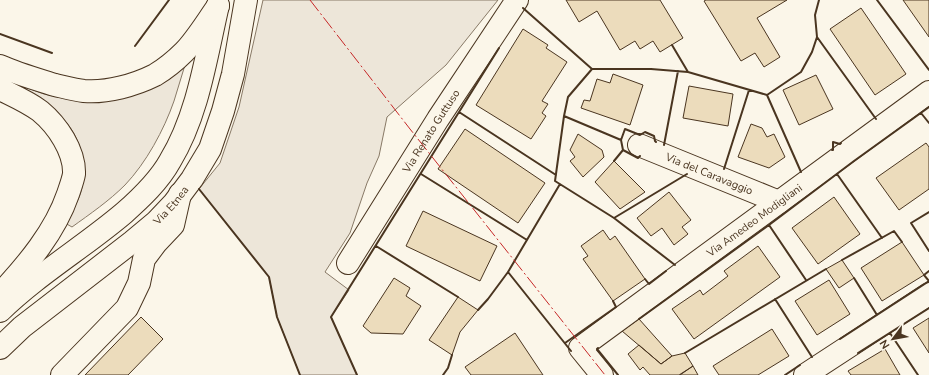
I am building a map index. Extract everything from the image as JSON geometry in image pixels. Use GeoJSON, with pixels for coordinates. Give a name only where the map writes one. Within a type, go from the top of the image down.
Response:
{"type":"FeatureCollection","features":[{"type":"Feature","properties":{"kind":"main road","name":"Via Etnea"},"geometry":{"type":"LineString","coordinates":[[0,348],[22,327],[156,222],[174,203],[192,179],[210,148],[224,111],[246,0]]}},
{"type":"Feature","properties":{"kind":"main road","name":"Via Renato Guttuso"},"geometry":{"type":"LineString","coordinates":[[348,263],[438,119],[517,0]]}},
{"type":"Feature","properties":{"kind":"main road"},"geometry":{"type":"LineString","coordinates":[[0,66],[33,78],[84,91],[103,91],[120,87],[156,74],[170,65],[185,52],[202,30],[219,3]]}},
{"type":"Feature","properties":{"kind":"main road"},"geometry":{"type":"LineString","coordinates":[[0,311],[13,298],[39,277],[95,236],[132,206],[154,184],[170,162],[180,143],[204,71],[219,3]]}},
{"type":"Feature","properties":{"kind":"main road"},"geometry":{"type":"LineString","coordinates":[[0,89],[25,101],[40,111],[58,130],[69,150],[73,162],[74,174],[64,206],[53,228],[14,280],[0,294]]}},
{"type":"Feature","properties":{"kind":"main road","name":"Via Amedeo Modigliani"},"geometry":{"type":"LineString","coordinates":[[602,375],[580,348],[929,92]]}},
{"type":"Feature","properties":{"kind":"main road","name":"Via del Caravaggio"},"geometry":{"type":"LineString","coordinates":[[639,146],[779,202]]}},
{"type":"Feature","properties":{"kind":"main road"},"geometry":{"type":"LineString","coordinates":[[62,375],[127,308],[139,283],[144,259],[156,243],[173,225],[180,194]]}},
{"type":"Feature","properties":{"kind":"main road"},"geometry":{"type":"LineString","coordinates":[[805,375],[929,294]]}},
{"type":"Feature","properties":{"kind":"shaded area"},"geometry":{"type":"Polygon","coordinates":[[[263,0],[498,0],[446,65],[387,117],[379,156],[367,183],[350,233],[325,272],[349,290],[331,317],[357,375],[300,375],[277,317],[269,277],[199,189],[220,163],[239,107],[263,0]]]}},
{"type":"Feature","properties":{"kind":"shaded area"},"geometry":{"type":"Polygon","coordinates":[[[185,65],[174,101],[165,123],[154,146],[140,167],[125,185],[106,202],[72,227],[65,223],[77,201],[83,184],[83,170],[79,145],[68,124],[60,115],[11,82],[44,94],[83,102],[104,100],[185,65]]]}},
{"type":"Feature","properties":{"kind":"building"},"geometry":{"type":"Polygon","coordinates":[[[566,0],[660,0],[683,38],[660,52],[653,41],[640,49],[635,41],[620,50],[597,11],[579,22],[566,0]]]}},
{"type":"Feature","properties":{"kind":"building"},"geometry":{"type":"Polygon","coordinates":[[[787,0],[757,18],[780,57],[764,67],[755,53],[741,61],[704,1],[787,0]]]}},
{"type":"Feature","properties":{"kind":"building"},"geometry":{"type":"Polygon","coordinates":[[[903,0],[929,0],[929,37],[903,0]]]}},
{"type":"Feature","properties":{"kind":"building"},"geometry":{"type":"Polygon","coordinates":[[[861,8],[906,74],[875,95],[830,29],[861,8]]]}},
{"type":"Feature","properties":{"kind":"building"},"geometry":{"type":"Polygon","coordinates":[[[523,29],[548,45],[546,48],[567,62],[542,101],[548,104],[542,113],[546,116],[531,139],[476,105],[523,29]]]}},
{"type":"Feature","properties":{"kind":"building"},"geometry":{"type":"Polygon","coordinates":[[[613,74],[643,85],[630,125],[581,108],[584,100],[590,101],[597,79],[610,83],[613,74]]]}},
{"type":"Feature","properties":{"kind":"building"},"geometry":{"type":"Polygon","coordinates":[[[816,75],[833,109],[799,125],[783,90],[816,75]]]}},
{"type":"Feature","properties":{"kind":"building"},"geometry":{"type":"Polygon","coordinates":[[[689,86],[733,94],[728,126],[683,118],[689,86]]]}},
{"type":"Feature","properties":{"kind":"building"},"geometry":{"type":"Polygon","coordinates":[[[751,124],[762,128],[767,137],[774,134],[785,157],[769,168],[738,157],[751,124]]]}},
{"type":"Feature","properties":{"kind":"building"},"geometry":{"type":"Polygon","coordinates":[[[465,129],[545,183],[518,223],[438,169],[465,129]]]}},
{"type":"Feature","properties":{"kind":"building"},"geometry":{"type":"Polygon","coordinates":[[[578,134],[602,150],[604,157],[583,177],[570,161],[575,157],[570,150],[578,134]]]}},
{"type":"Feature","properties":{"kind":"building"},"geometry":{"type":"Polygon","coordinates":[[[926,143],[929,147],[929,189],[899,210],[876,178],[926,143]]]}},
{"type":"Feature","properties":{"kind":"building"},"geometry":{"type":"Polygon","coordinates":[[[614,161],[645,192],[620,209],[595,182],[614,161]]]}},
{"type":"Feature","properties":{"kind":"building"},"geometry":{"type":"Polygon","coordinates":[[[669,192],[691,220],[682,227],[688,234],[674,245],[662,228],[651,236],[637,218],[669,192]]]}},
{"type":"Feature","properties":{"kind":"building"},"geometry":{"type":"Polygon","coordinates":[[[834,197],[860,234],[818,264],[792,228],[834,197]]]}},
{"type":"Feature","properties":{"kind":"building"},"geometry":{"type":"Polygon","coordinates":[[[423,211],[497,246],[480,281],[406,246],[423,211]]]}},
{"type":"Feature","properties":{"kind":"building"},"geometry":{"type":"Polygon","coordinates":[[[603,230],[610,240],[615,236],[645,279],[613,301],[583,259],[588,256],[581,246],[603,230]]]}},
{"type":"Feature","properties":{"kind":"building"},"geometry":{"type":"Polygon","coordinates":[[[902,242],[924,275],[882,301],[861,268],[902,242]]]}},
{"type":"Feature","properties":{"kind":"building"},"geometry":{"type":"Polygon","coordinates":[[[758,246],[780,277],[694,339],[672,309],[700,290],[703,295],[728,276],[724,271],[758,246]]]}},
{"type":"Feature","properties":{"kind":"building"},"geometry":{"type":"Polygon","coordinates":[[[842,260],[854,278],[839,288],[826,269],[842,260]]]}},
{"type":"Feature","properties":{"kind":"building"},"geometry":{"type":"Polygon","coordinates":[[[394,278],[410,288],[406,296],[421,306],[403,334],[371,333],[363,326],[394,278]]]}},
{"type":"Feature","properties":{"kind":"building"},"geometry":{"type":"Polygon","coordinates":[[[829,280],[850,314],[817,335],[795,301],[829,280]]]}},
{"type":"Feature","properties":{"kind":"building"},"geometry":{"type":"Polygon","coordinates":[[[458,297],[478,310],[460,332],[452,355],[429,340],[458,297]]]}},
{"type":"Feature","properties":{"kind":"building"},"geometry":{"type":"Polygon","coordinates":[[[141,317],[163,339],[128,375],[85,375],[141,317]]]}},
{"type":"Feature","properties":{"kind":"building"},"geometry":{"type":"Polygon","coordinates":[[[929,318],[929,353],[913,328],[929,318]]]}},
{"type":"Feature","properties":{"kind":"building"},"geometry":{"type":"Polygon","coordinates":[[[639,319],[672,356],[661,364],[622,331],[639,319]]]}},
{"type":"Feature","properties":{"kind":"building"},"geometry":{"type":"Polygon","coordinates":[[[772,329],[789,356],[758,375],[719,375],[713,366],[772,329]]]}},
{"type":"Feature","properties":{"kind":"building"},"geometry":{"type":"Polygon","coordinates":[[[515,333],[543,375],[471,375],[465,367],[515,333]]]}},
{"type":"Feature","properties":{"kind":"building"},"geometry":{"type":"Polygon","coordinates":[[[639,345],[661,364],[672,356],[685,353],[693,366],[679,375],[650,375],[643,367],[640,370],[628,354],[639,345]]]}},
{"type":"Feature","properties":{"kind":"building"},"geometry":{"type":"Polygon","coordinates":[[[885,349],[900,375],[851,375],[848,371],[885,349]]]}},
{"type":"Feature","properties":{"kind":"building"},"geometry":{"type":"Polygon","coordinates":[[[693,366],[698,375],[680,375],[693,366]]]}},
{"type":"Feature","properties":{"kind":"wall"},"geometry":{"type":"LineString","coordinates":[[135,46],[169,0]]}},
{"type":"Feature","properties":{"kind":"wall"},"geometry":{"type":"LineString","coordinates":[[675,265],[614,218],[555,181],[568,97],[592,69],[651,69],[688,72],[767,95],[801,72],[812,52],[817,37],[815,15],[819,0]]}},
{"type":"Feature","properties":{"kind":"wall"},"geometry":{"type":"LineString","coordinates":[[877,0],[929,70]]}},
{"type":"Feature","properties":{"kind":"wall"},"geometry":{"type":"LineString","coordinates":[[523,8],[592,69]]}},
{"type":"Feature","properties":{"kind":"wall"},"geometry":{"type":"LineString","coordinates":[[0,34],[52,53]]}},
{"type":"Feature","properties":{"kind":"wall"},"geometry":{"type":"LineString","coordinates":[[817,37],[876,119]]}},
{"type":"Feature","properties":{"kind":"wall"},"geometry":{"type":"LineString","coordinates":[[672,45],[688,72]]}},
{"type":"Feature","properties":{"kind":"wall"},"geometry":{"type":"LineString","coordinates":[[357,375],[331,317],[499,48]]}},
{"type":"Feature","properties":{"kind":"wall"},"geometry":{"type":"LineString","coordinates":[[664,145],[678,71]]}},
{"type":"Feature","properties":{"kind":"wall"},"geometry":{"type":"LineString","coordinates":[[724,169],[749,90]]}},
{"type":"Feature","properties":{"kind":"wall"},"geometry":{"type":"LineString","coordinates":[[767,95],[801,172]]}},
{"type":"Feature","properties":{"kind":"wall"},"geometry":{"type":"LineString","coordinates":[[639,319],[929,107]]}},
{"type":"Feature","properties":{"kind":"wall"},"geometry":{"type":"LineString","coordinates":[[459,112],[556,175]]}},
{"type":"Feature","properties":{"kind":"wall"},"geometry":{"type":"LineString","coordinates":[[921,113],[929,123]]}},
{"type":"Feature","properties":{"kind":"wall"},"geometry":{"type":"LineString","coordinates":[[564,116],[621,140]]}},
{"type":"Feature","properties":{"kind":"wall"},"geometry":{"type":"LineString","coordinates":[[640,156],[638,158],[623,150],[621,140],[625,129],[640,135],[645,132],[654,136],[656,142]]}},
{"type":"Feature","properties":{"kind":"wall"},"geometry":{"type":"LineString","coordinates":[[832,150],[833,142],[841,143]]}},
{"type":"Feature","properties":{"kind":"wall"},"geometry":{"type":"LineString","coordinates":[[614,161],[623,150]]}},
{"type":"Feature","properties":{"kind":"wall"},"geometry":{"type":"LineString","coordinates":[[421,174],[527,240]]}},
{"type":"Feature","properties":{"kind":"wall"},"geometry":{"type":"LineString","coordinates":[[614,218],[687,174]]}},
{"type":"Feature","properties":{"kind":"wall"},"geometry":{"type":"LineString","coordinates":[[837,174],[882,238]]}},
{"type":"Feature","properties":{"kind":"wall"},"geometry":{"type":"LineString","coordinates":[[478,310],[508,272],[560,184]]}},
{"type":"Feature","properties":{"kind":"wall"},"geometry":{"type":"LineString","coordinates":[[199,189],[269,277],[277,317],[300,375]]}},
{"type":"Feature","properties":{"kind":"wall"},"geometry":{"type":"LineString","coordinates":[[929,212],[911,223],[929,251]]}},
{"type":"Feature","properties":{"kind":"wall"},"geometry":{"type":"LineString","coordinates":[[769,225],[806,280]]}},
{"type":"Feature","properties":{"kind":"wall"},"geometry":{"type":"LineString","coordinates":[[842,260],[894,231],[902,242]]}},
{"type":"Feature","properties":{"kind":"wall"},"geometry":{"type":"LineString","coordinates":[[376,246],[458,297]]}},
{"type":"Feature","properties":{"kind":"wall"},"geometry":{"type":"LineString","coordinates":[[685,353],[826,269]]}},
{"type":"Feature","properties":{"kind":"wall"},"geometry":{"type":"LineString","coordinates":[[645,279],[649,284],[666,271]]}},
{"type":"Feature","properties":{"kind":"wall"},"geometry":{"type":"LineString","coordinates":[[840,339],[929,281],[924,275],[929,271]]}},
{"type":"Feature","properties":{"kind":"wall"},"geometry":{"type":"LineString","coordinates":[[508,272],[571,351]]}},
{"type":"Feature","properties":{"kind":"wall"},"geometry":{"type":"LineString","coordinates":[[854,278],[877,315]]}},
{"type":"Feature","properties":{"kind":"wall"},"geometry":{"type":"LineString","coordinates":[[775,299],[812,357]]}},
{"type":"Feature","properties":{"kind":"wall"},"geometry":{"type":"LineString","coordinates":[[565,343],[616,307],[613,301]]}},
{"type":"Feature","properties":{"kind":"wall"},"geometry":{"type":"LineString","coordinates":[[858,353],[929,308]]}},
{"type":"Feature","properties":{"kind":"wall"},"geometry":{"type":"LineString","coordinates":[[890,333],[918,375]]}},
{"type":"Feature","properties":{"kind":"wall"},"geometry":{"type":"LineString","coordinates":[[598,348],[597,349],[618,375]]}},
{"type":"Feature","properties":{"kind":"wall"},"geometry":{"type":"LineString","coordinates":[[443,375],[448,368],[452,355]]}},
{"type":"Feature","properties":{"kind":"wall"},"geometry":{"type":"LineString","coordinates":[[785,375],[800,365]]}},
{"type":"Feature","properties":{"kind":"power"},"geometry":{"type":"LineString","coordinates":[[310,0],[605,375]]}}]}
